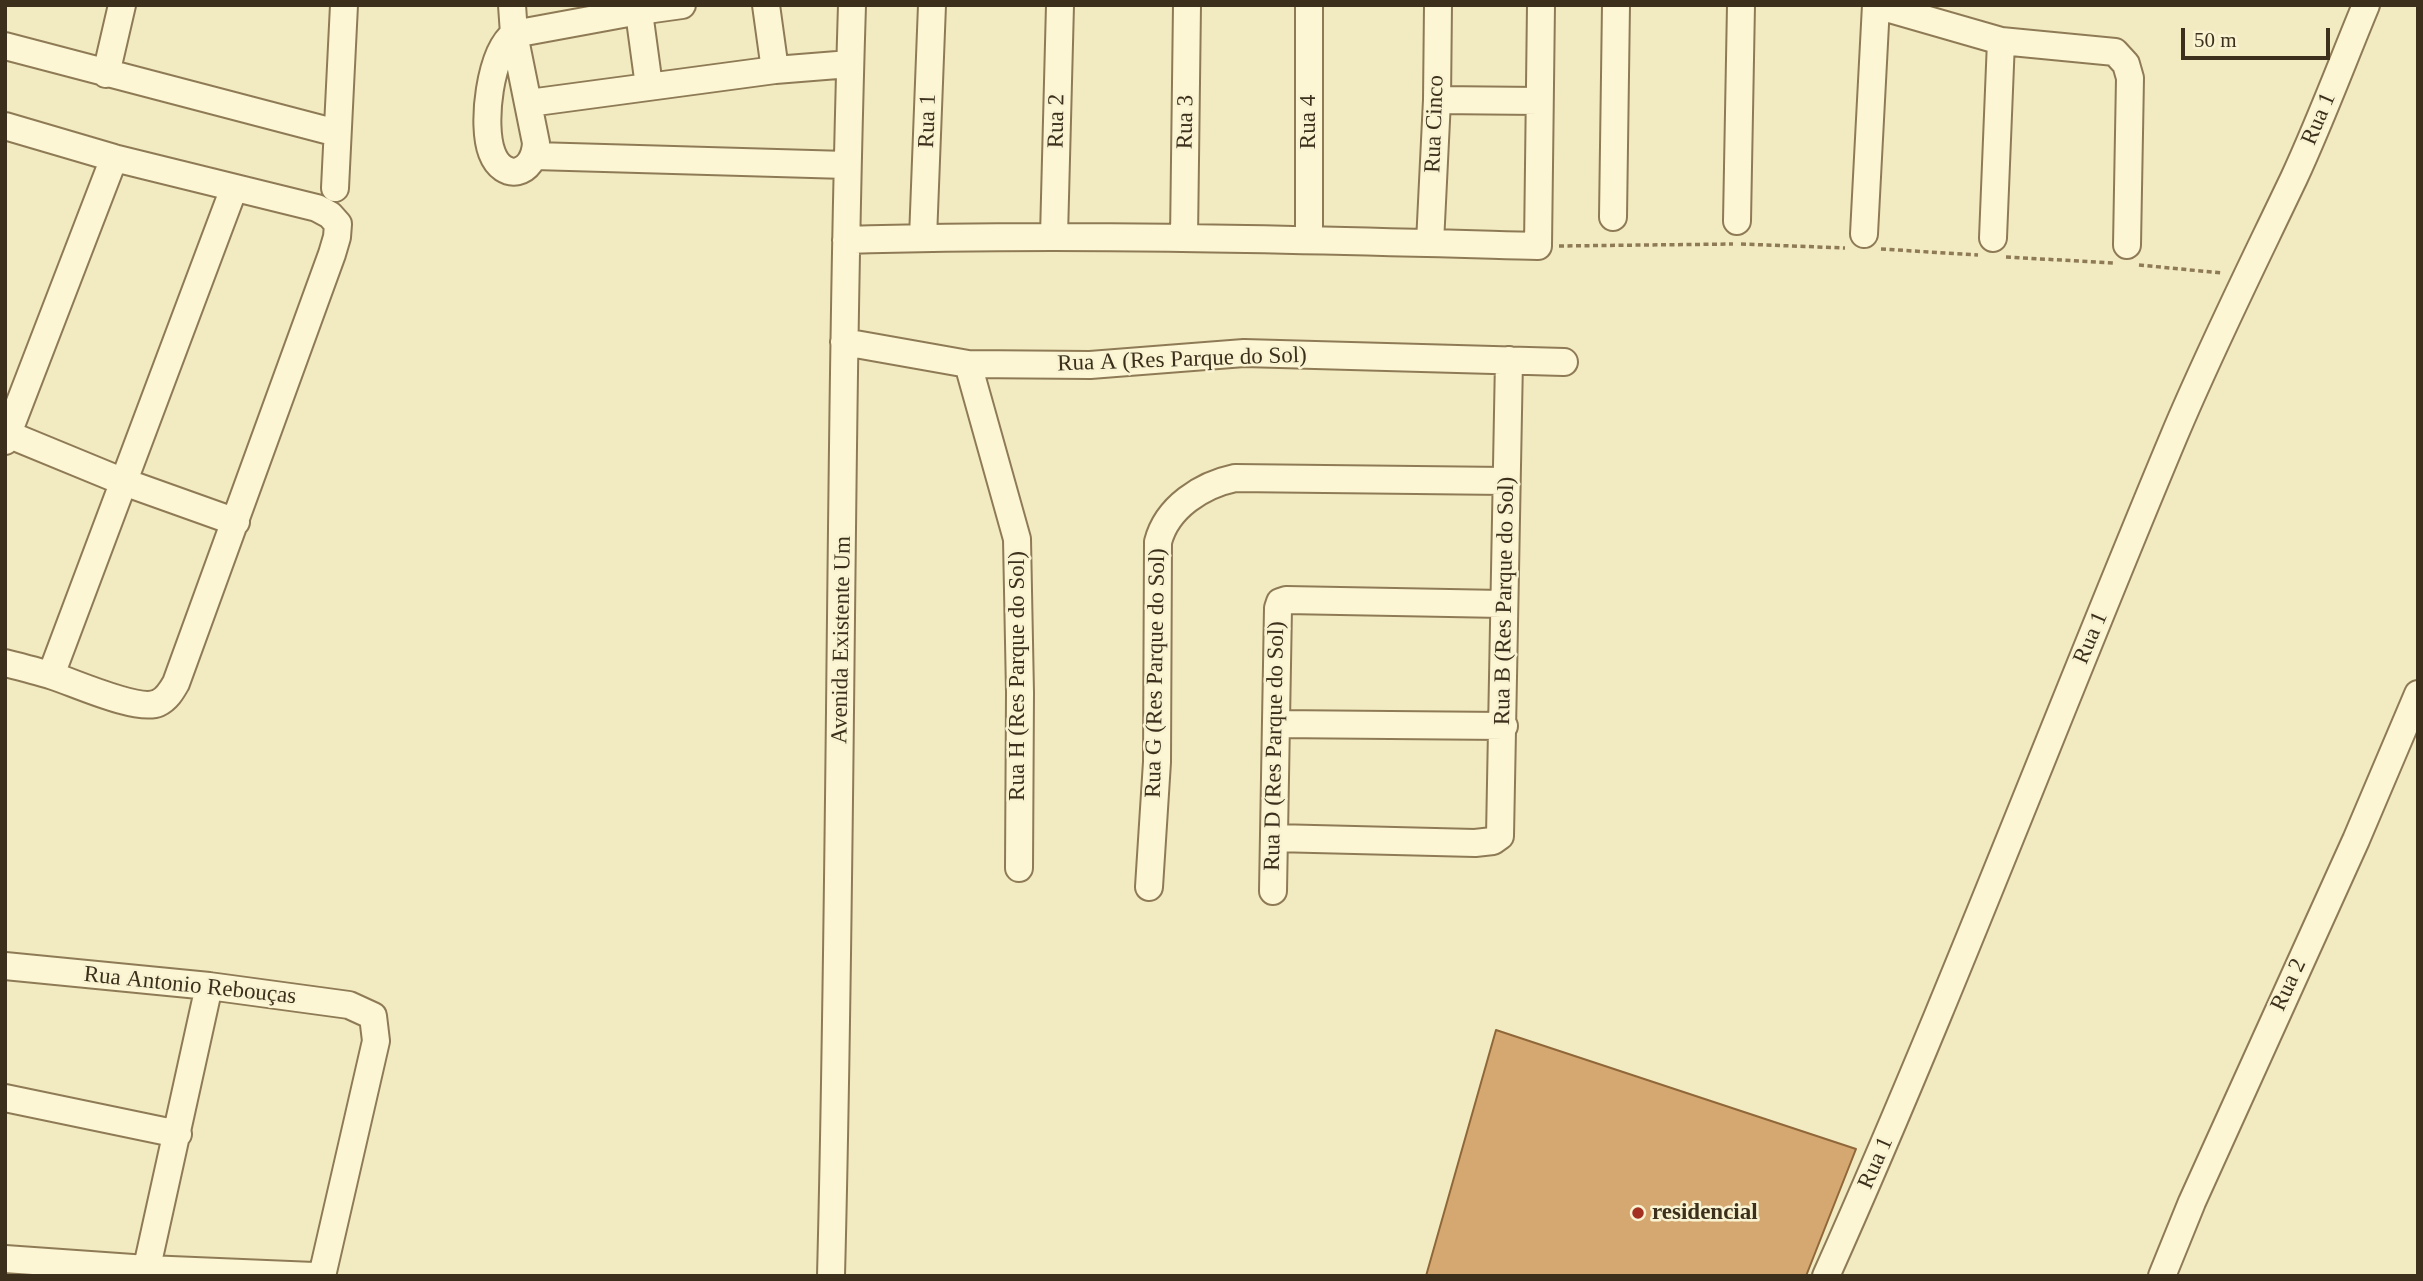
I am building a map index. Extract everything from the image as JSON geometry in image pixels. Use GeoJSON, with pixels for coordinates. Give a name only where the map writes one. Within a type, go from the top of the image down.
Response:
{"type":"FeatureCollection","features":[{"type":"Feature","properties":{"kind":"street"},"geometry":{"type":"LineString","coordinates":[[106,74],[122,5]]}},
{"type":"Feature","properties":{"kind":"street"},"geometry":{"type":"LineString","coordinates":[[335,188],[344,5]]}},
{"type":"Feature","properties":{"kind":"street"},"geometry":{"type":"LineString","coordinates":[[512,5],[514,34],[536,143],[535,156],[531,163],[522,170],[511,171],[500,166],[492,153],[487,112],[496,58],[503,44],[514,34],[638,8],[682,5]]}},
{"type":"Feature","properties":{"kind":"street"},"geometry":{"type":"LineString","coordinates":[[766,5],[775,70]]}},
{"type":"Feature","properties":{"kind":"street","name":"Avenida Existente Um"},"geometry":{"type":"LineString","coordinates":[[831,1276],[837,1012],[846,165],[852,5]]}},
{"type":"Feature","properties":{"kind":"street","name":"Rua 1"},"geometry":{"type":"LineString","coordinates":[[923,238],[932,5]]}},
{"type":"Feature","properties":{"kind":"street","name":"Rua 2"},"geometry":{"type":"LineString","coordinates":[[1054,236],[1060,5]]}},
{"type":"Feature","properties":{"kind":"street","name":"Rua 3"},"geometry":{"type":"LineString","coordinates":[[1184,238],[1187,5]]}},
{"type":"Feature","properties":{"kind":"street","name":"Rua 4"},"geometry":{"type":"LineString","coordinates":[[1309,5],[1309,239]]}},
{"type":"Feature","properties":{"kind":"street","name":"Rua Cinco"},"geometry":{"type":"LineString","coordinates":[[1430,243],[1437,100],[1438,5]]}},
{"type":"Feature","properties":{"kind":"street"},"geometry":{"type":"LineString","coordinates":[[846,240],[1054,236],[1309,239],[1538,246],[1541,5]]}},
{"type":"Feature","properties":{"kind":"street"},"geometry":{"type":"LineString","coordinates":[[1613,217],[1616,5]]}},
{"type":"Feature","properties":{"kind":"street"},"geometry":{"type":"LineString","coordinates":[[1737,221],[1741,5]]}},
{"type":"Feature","properties":{"kind":"street"},"geometry":{"type":"LineString","coordinates":[[1861,244],[1876,5],[2001,41],[2098,49],[2115,52],[2123,59],[2130,78],[2124,257]]}},
{"type":"Feature","properties":{"kind":"street","name":"Rua 1"},"geometry":{"type":"LineString","coordinates":[[1826,1276],[1966,951],[2039,764],[2175,434],[2245,276],[2295,175],[2366,5]]}},
{"type":"Feature","properties":{"kind":"street"},"geometry":{"type":"LineString","coordinates":[[638,8],[649,86]]}},
{"type":"Feature","properties":{"kind":"street"},"geometry":{"type":"LineString","coordinates":[[1993,250],[2001,41]]}},
{"type":"Feature","properties":{"kind":"street"},"geometry":{"type":"LineString","coordinates":[[5,46],[337,133]]}},
{"type":"Feature","properties":{"kind":"street"},"geometry":{"type":"LineString","coordinates":[[529,103],[775,70],[850,64]]}},
{"type":"Feature","properties":{"kind":"street"},"geometry":{"type":"LineString","coordinates":[[1437,100],[1539,101]]}},
{"type":"Feature","properties":{"kind":"street"},"geometry":{"type":"LineString","coordinates":[[5,126],[114,158],[317,208],[330,215],[338,224],[332,254],[236,522],[176,683],[168,696],[158,703],[145,705],[127,702],[5,663]]}},
{"type":"Feature","properties":{"kind":"street"},"geometry":{"type":"LineString","coordinates":[[535,156],[846,165]]}},
{"type":"Feature","properties":{"kind":"street"},"geometry":{"type":"LineString","coordinates":[[114,158],[6,436],[236,522]]}},
{"type":"Feature","properties":{"kind":"street"},"geometry":{"type":"LineString","coordinates":[[51,676],[234,188]]}},
{"type":"Feature","properties":{"kind":"street","name":"Rua A (Res Parque do Sol)"},"geometry":{"type":"LineString","coordinates":[[844,342],[968,364],[1090,365],[1244,353],[1564,362]]}},
{"type":"Feature","properties":{"kind":"street","name":"Rua B (Res Parque do Sol)"},"geometry":{"type":"LineString","coordinates":[[1274,838],[1475,843],[1497,840],[1501,832],[1509,360]]}},
{"type":"Feature","properties":{"kind":"street","name":"Rua H (Res Parque do Sol)"},"geometry":{"type":"LineString","coordinates":[[968,364],[1017,540],[1019,868]]}},
{"type":"Feature","properties":{"kind":"street","name":"Rua G (Res Parque do Sol)"},"geometry":{"type":"LineString","coordinates":[[1149,887],[1157,762],[1158,542],[1170,516],[1204,488],[1235,478],[1506,481]]}},
{"type":"Feature","properties":{"kind":"street","name":"Rua D (Res Parque do Sol)"},"geometry":{"type":"LineString","coordinates":[[1273,891],[1280,602],[1503,604]]}},
{"type":"Feature","properties":{"kind":"street","name":"Rua 2"},"geometry":{"type":"LineString","coordinates":[[2162,1276],[2418,694]]}},
{"type":"Feature","properties":{"kind":"street"},"geometry":{"type":"LineString","coordinates":[[1276,724],[1504,726]]}},
{"type":"Feature","properties":{"kind":"street","name":"Rua Antonio Rebouças"},"geometry":{"type":"LineString","coordinates":[[5,966],[209,986],[349,1004],[373,1016],[376,1041],[323,1276]]}},
{"type":"Feature","properties":{"kind":"street"},"geometry":{"type":"LineString","coordinates":[[146,1272],[209,986]]}},
{"type":"Feature","properties":{"kind":"street"},"geometry":{"type":"LineString","coordinates":[[5,1098],[178,1134]]}},
{"type":"Feature","properties":{"kind":"street"},"geometry":{"type":"LineString","coordinates":[[5,1259],[146,1272],[314,1276]]}},
{"type":"Feature","properties":{"kind":"path"},"geometry":{"type":"LineString","coordinates":[[1538,246],[1671,243],[1861,244],[2124,257],[2245,276]]}},
{"type":"Feature","properties":{"kind":"building","name":"residencial"},"geometry":{"type":"Polygon","coordinates":[[[1496,1030],[1856,1149],[1806,1276],[1426,1276],[1496,1030]]]}},
{"type":"Feature","properties":{"kind":"place","name":"residencial"},"geometry":{"type":"Point","coordinates":[1638,1213]}}]}
